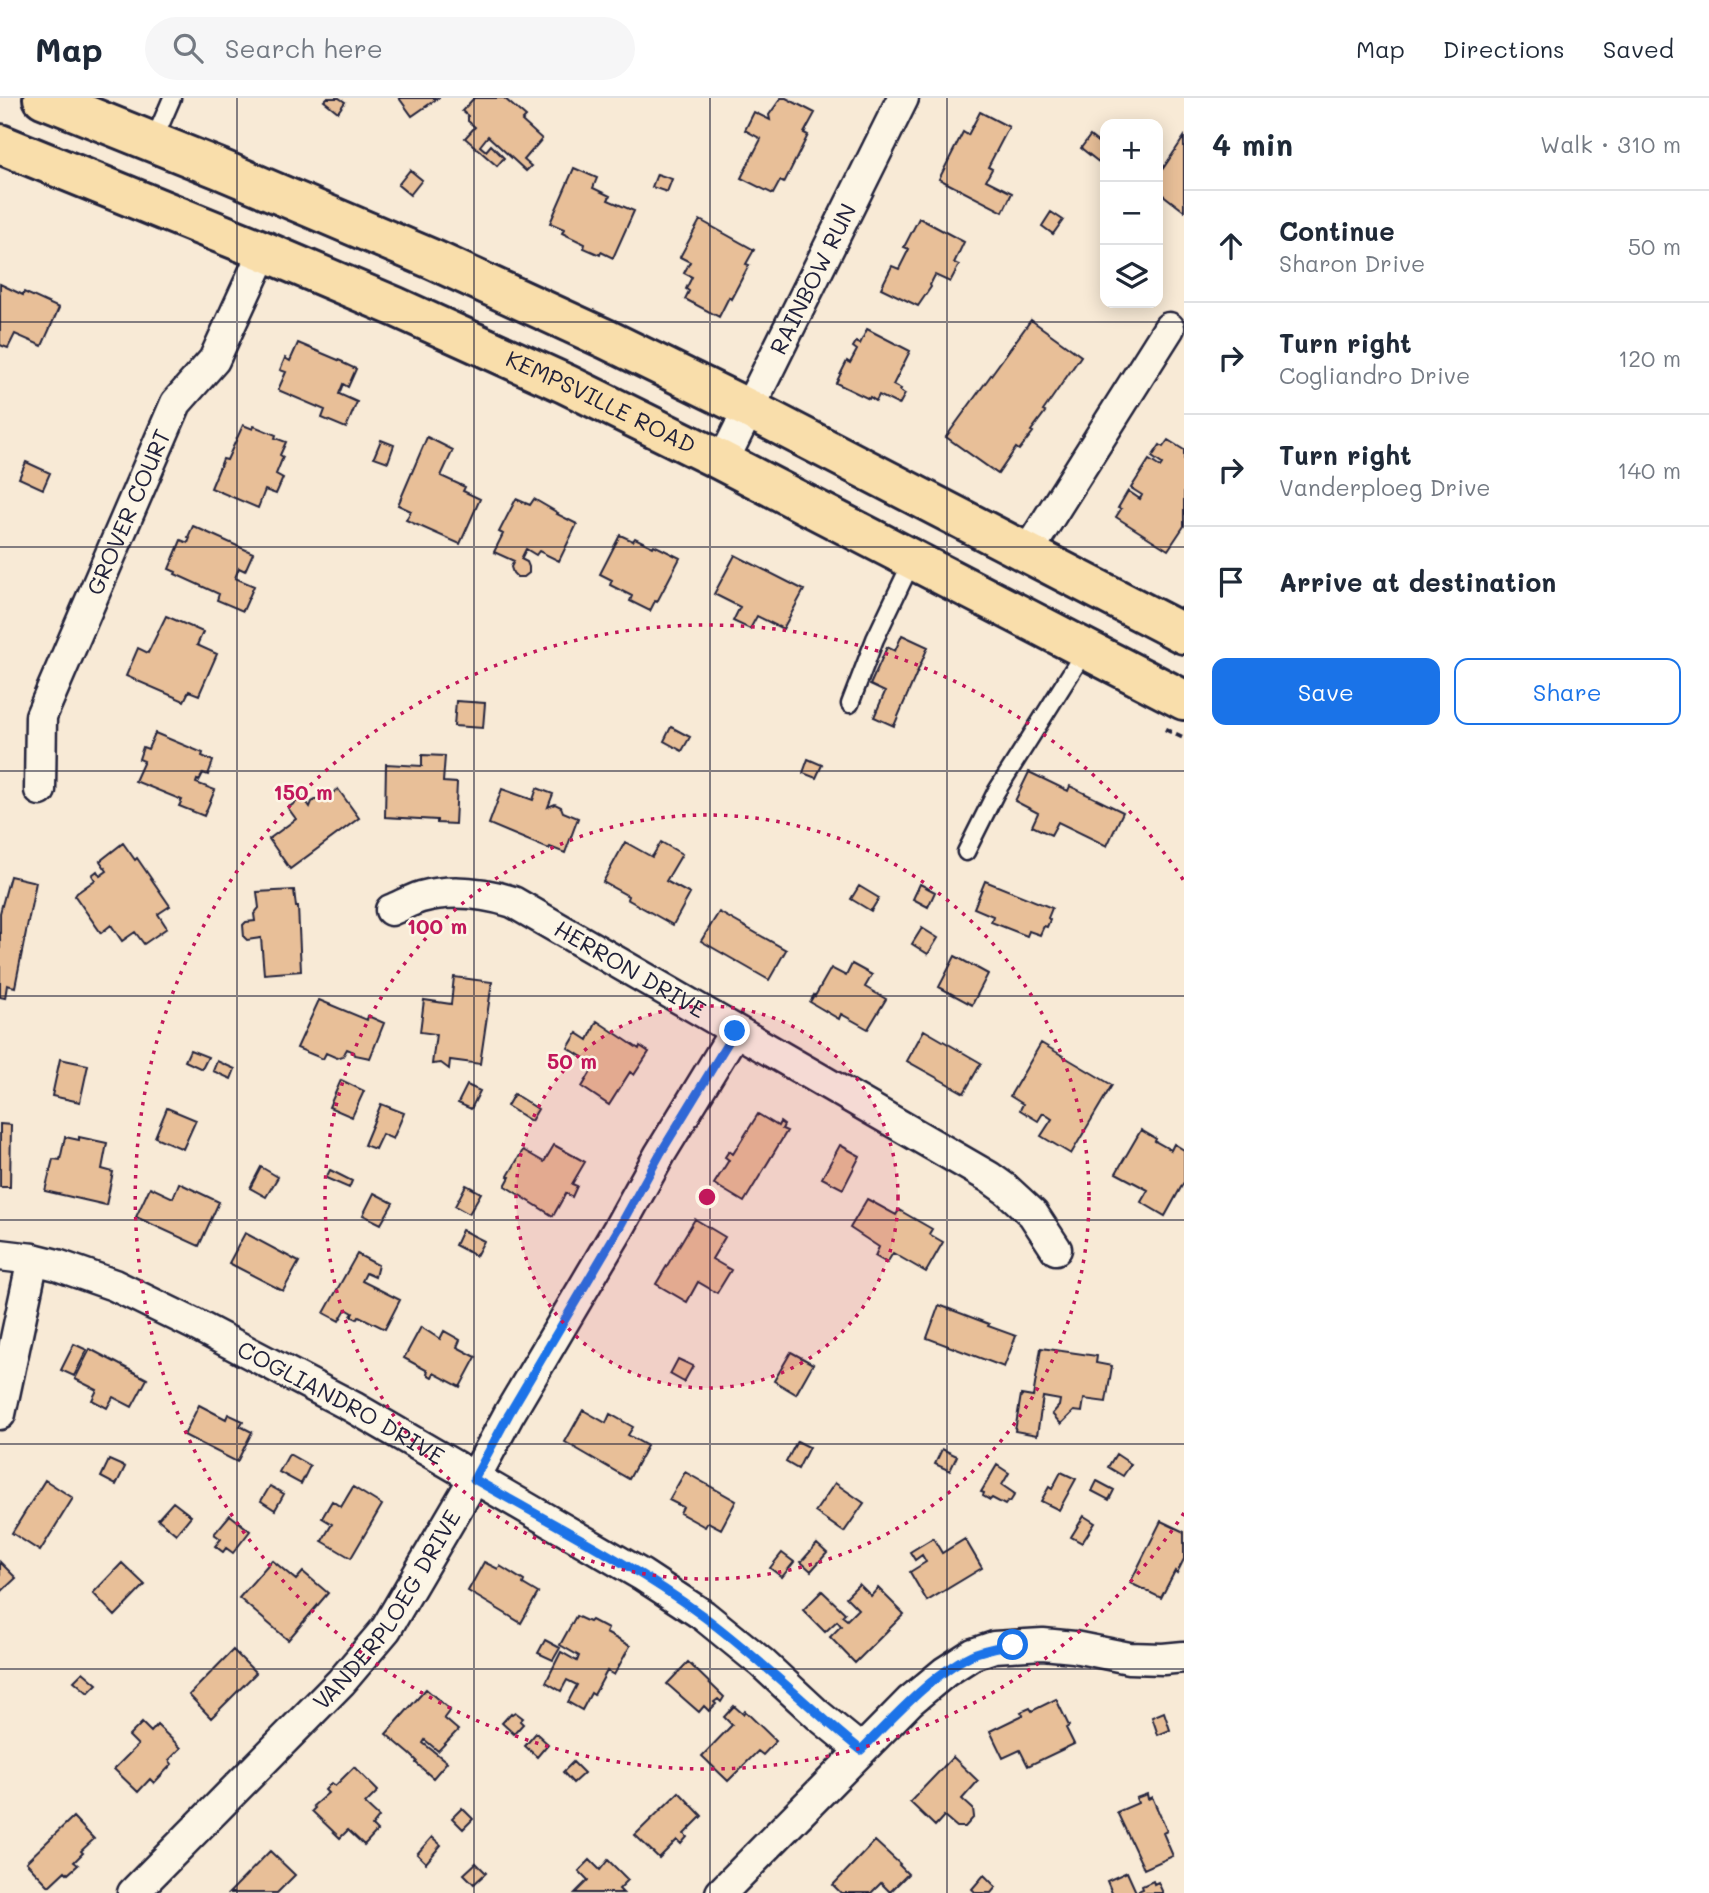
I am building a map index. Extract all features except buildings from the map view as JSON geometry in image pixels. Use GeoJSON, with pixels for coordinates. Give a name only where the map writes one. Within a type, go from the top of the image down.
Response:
{"type":"FeatureCollection","features":[{"type":"Feature","properties":{"kind":"main road"},"geometry":{"type":"LineString","coordinates":[[43,98],[220,169],[434,260],[606,339],[749,409],[1184,634]]}},
{"type":"Feature","properties":{"kind":"main road","name":"KEMPSVILLE ROAD"},"geometry":{"type":"LineString","coordinates":[[0,144],[264,251],[566,384],[723,461],[1086,649],[1173,714]]}},
{"type":"Feature","properties":{"kind":"street","name":"RAINBOW RUN"},"geometry":{"type":"LineString","coordinates":[[723,461],[904,98]]}},
{"type":"Feature","properties":{"kind":"street","name":"GROVER COURT"},"geometry":{"type":"LineString","coordinates":[[40,790],[41,716],[176,403],[214,360],[264,251]]}},
{"type":"Feature","properties":{"kind":"street"},"geometry":{"type":"LineString","coordinates":[[1027,553],[1169,328]]}},
{"type":"Feature","properties":{"kind":"street","name":"HERRON DRIVE"},"geometry":{"type":"LineString","coordinates":[[391,910],[421,897],[457,892],[491,895],[513,902],[989,1177],[1007,1189],[1033,1214],[1056,1249]]}},
{"type":"Feature","properties":{"kind":"street","name":"VANDERPLOEG DRIVE"},"geometry":{"type":"LineString","coordinates":[[133,1893],[341,1682],[400,1609],[509,1414],[735,1031]]}},
{"type":"Feature","properties":{"kind":"street","name":"COGLIANDRO DRIVE"},"geometry":{"type":"LineString","coordinates":[[0,1255],[57,1265],[114,1285],[352,1407],[642,1575],[703,1615],[762,1662],[818,1715],[861,1750]]}},
{"type":"Feature","properties":{"kind":"street"},"geometry":{"type":"LineString","coordinates":[[0,1414],[33,1259]]}},
{"type":"Feature","properties":{"kind":"street"},"geometry":{"type":"LineString","coordinates":[[721,1893],[910,1701],[945,1672],[973,1654],[994,1647],[1043,1644],[1129,1658],[1163,1660],[1184,1657]]}},
{"type":"Feature","properties":{"kind":"lane"},"geometry":{"type":"LineString","coordinates":[[153,142],[172,98]]}},
{"type":"Feature","properties":{"kind":"lane"},"geometry":{"type":"LineString","coordinates":[[850,704],[875,639],[913,559]]}},
{"type":"Feature","properties":{"kind":"lane"},"geometry":{"type":"LineString","coordinates":[[967,852],[996,792],[1086,649]]}},
{"type":"Feature","properties":{"kind":"path"},"geometry":{"type":"LineString","coordinates":[[1173,714],[1184,738]]}},
{"type":"Feature","properties":{"kind":"route"},"geometry":{"type":"LineString","coordinates":[[735,1031],[660,1154],[474,1479],[642,1575],[703,1615],[762,1662],[818,1715],[861,1750],[910,1701],[945,1672],[973,1654],[994,1647],[1013,1645]]}}]}
